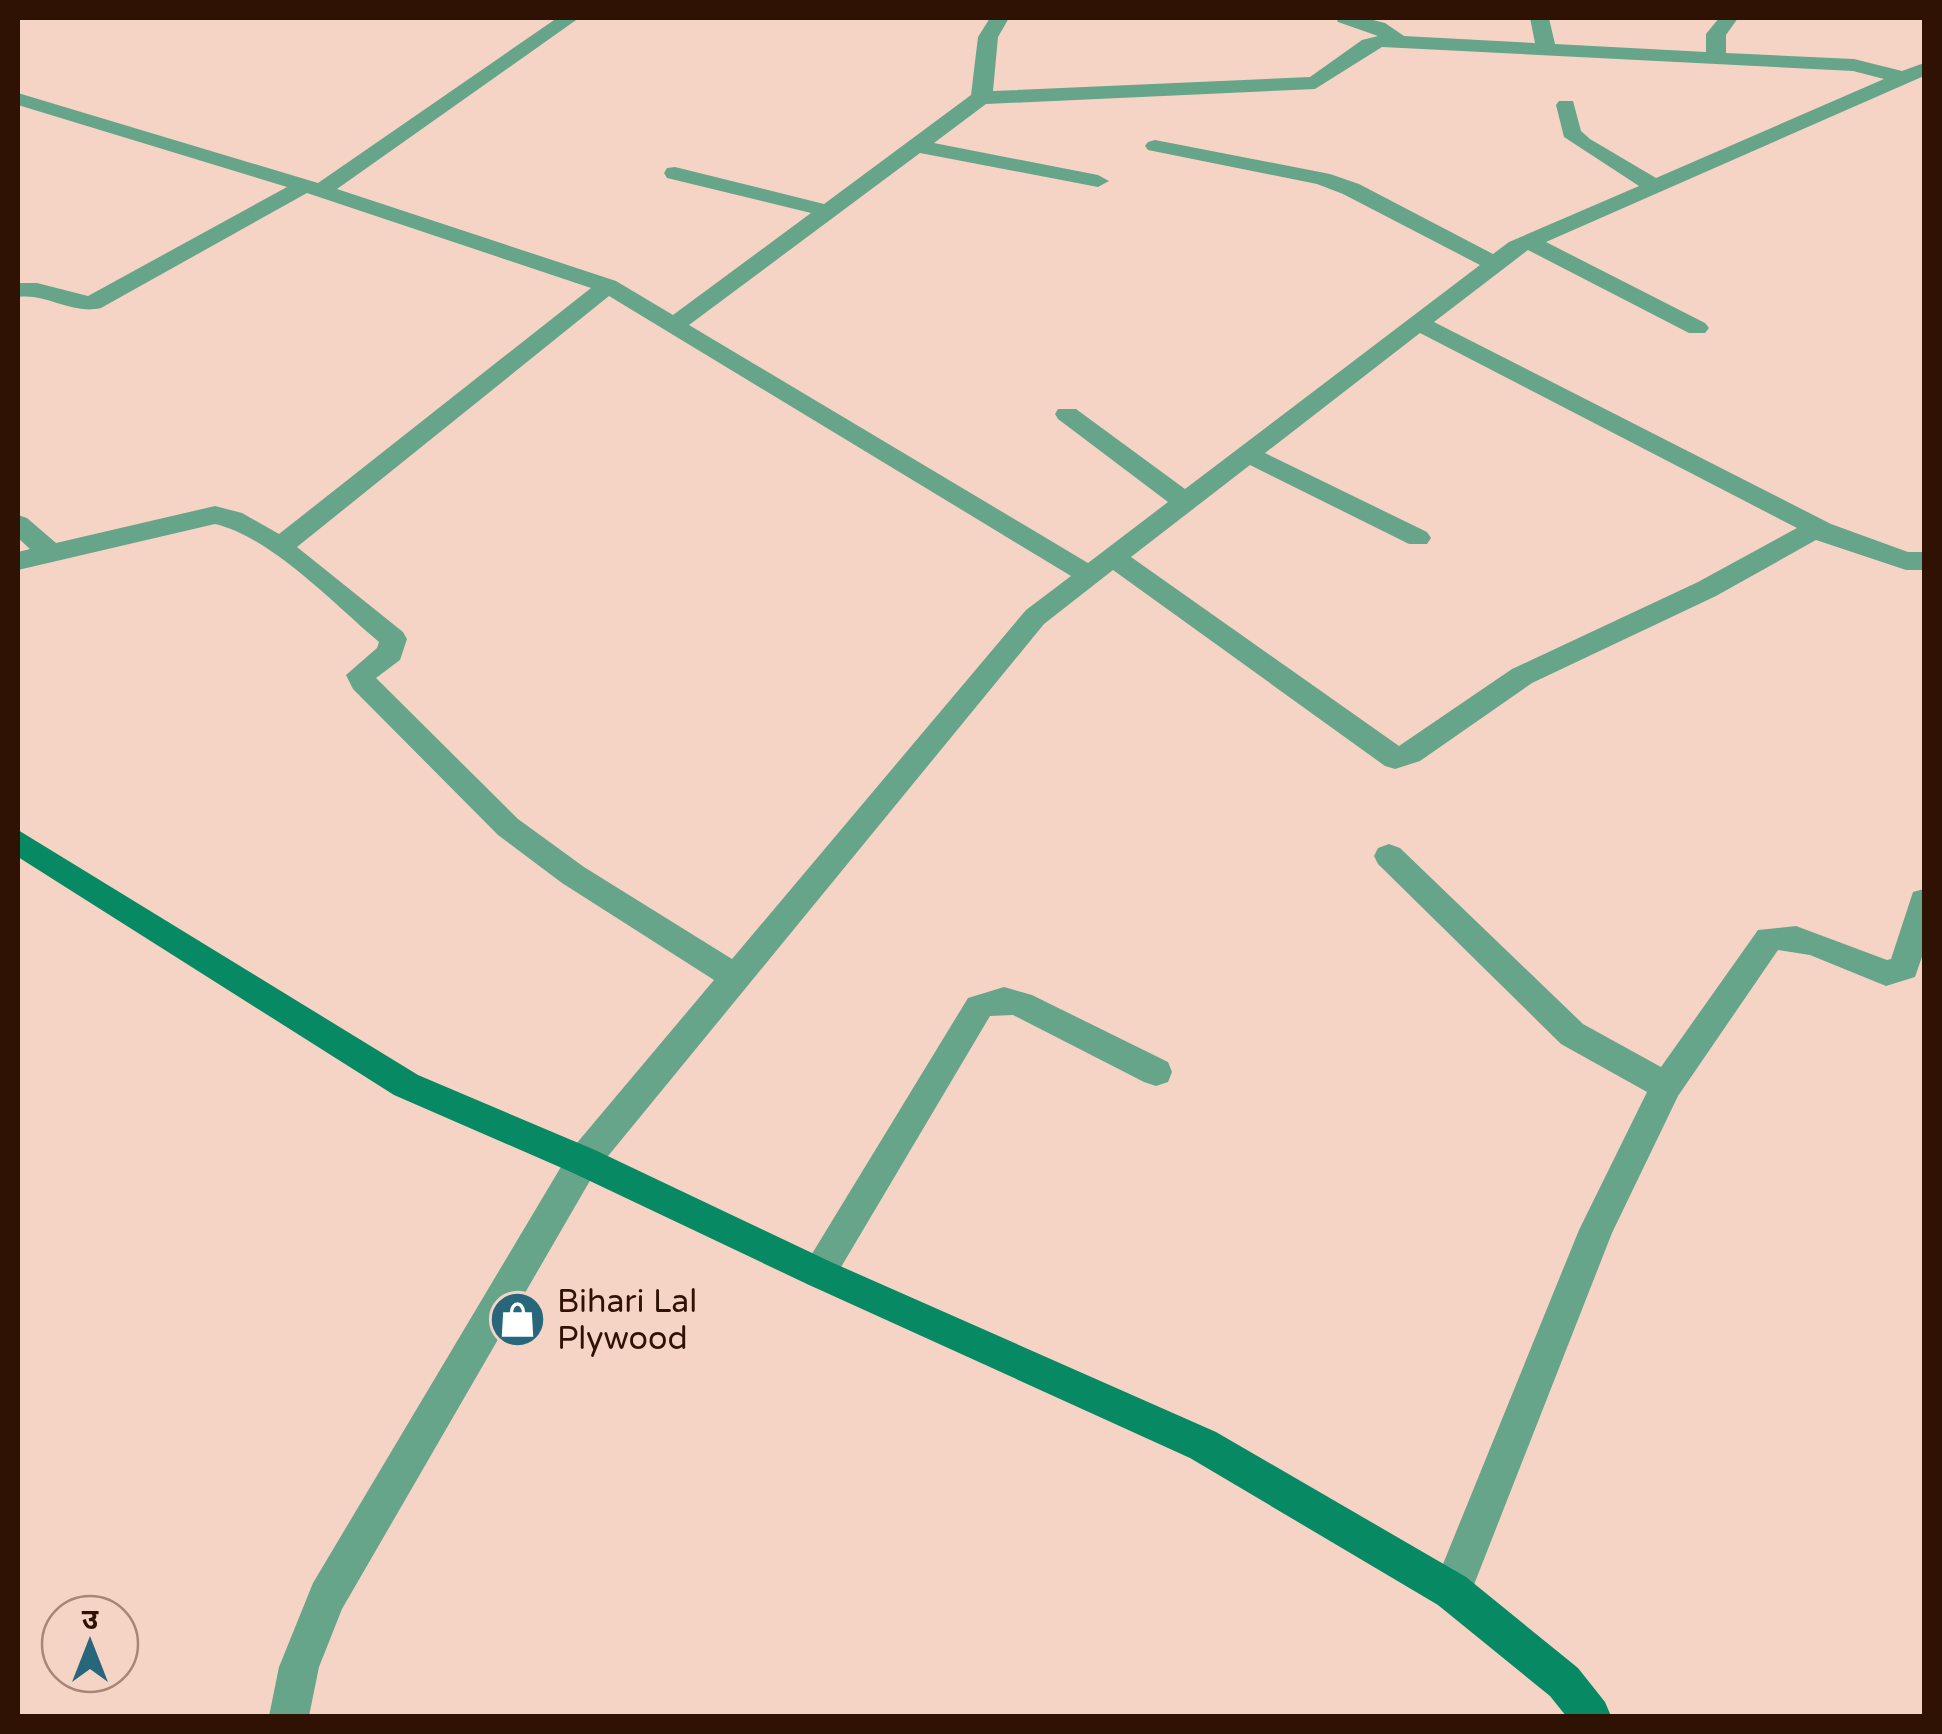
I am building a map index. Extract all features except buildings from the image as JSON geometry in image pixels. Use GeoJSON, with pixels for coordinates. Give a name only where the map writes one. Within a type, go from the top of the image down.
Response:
{"type":"FeatureCollection","features":[{"type":"Feature","properties":{"kind":"street"},"geometry":{"type":"LineString","coordinates":[[18,290],[35,287],[79,304],[93,302],[312,188],[570,18]]}},
{"type":"Feature","properties":{"kind":"street"},"geometry":{"type":"LineString","coordinates":[[674,325],[981,98],[986,84],[984,41],[999,18]]}},
{"type":"Feature","properties":{"kind":"street"},"geometry":{"type":"LineString","coordinates":[[1345,18],[1378,27],[1398,42]]}},
{"type":"Feature","properties":{"kind":"street"},"geometry":{"type":"LineString","coordinates":[[1540,18],[1546,49]]}},
{"type":"Feature","properties":{"kind":"street"},"geometry":{"type":"LineString","coordinates":[[1716,58],[1716,34],[1729,18]]}},
{"type":"Feature","properties":{"kind":"street"},"geometry":{"type":"LineString","coordinates":[[981,98],[1315,83],[1370,44],[1398,42],[1854,65],[1914,74]]}},
{"type":"Feature","properties":{"kind":"street"},"geometry":{"type":"LineString","coordinates":[[289,1716],[299,1667],[327,1596],[583,1161],[1034,617],[1529,242],[1914,74]]}},
{"type":"Feature","properties":{"kind":"street"},"geometry":{"type":"LineString","coordinates":[[18,99],[312,188],[608,286],[1089,575]]}},
{"type":"Feature","properties":{"kind":"street"},"geometry":{"type":"LineString","coordinates":[[1566,105],[1571,133],[1583,144],[1656,187]]}},
{"type":"Feature","properties":{"kind":"street"},"geometry":{"type":"LineString","coordinates":[[918,146],[1098,181]]}},
{"type":"Feature","properties":{"kind":"street"},"geometry":{"type":"LineString","coordinates":[[1155,146],[1352,189],[1495,264]]}},
{"type":"Feature","properties":{"kind":"street"},"geometry":{"type":"LineString","coordinates":[[675,174],[828,212]]}},
{"type":"Feature","properties":{"kind":"street"},"geometry":{"type":"LineString","coordinates":[[1529,242],[1697,328]]}},
{"type":"Feature","properties":{"kind":"street"},"geometry":{"type":"LineString","coordinates":[[280,547],[608,286]]}},
{"type":"Feature","properties":{"kind":"street"},"geometry":{"type":"LineString","coordinates":[[1419,323],[1822,530],[1906,561],[1924,561]]}},
{"type":"Feature","properties":{"kind":"street"},"geometry":{"type":"LineString","coordinates":[[1067,414],[1185,502]]}},
{"type":"Feature","properties":{"kind":"street"},"geometry":{"type":"LineString","coordinates":[[1248,454],[1418,538]]}},
{"type":"Feature","properties":{"kind":"street"},"geometry":{"type":"LineString","coordinates":[[18,562],[215,515],[233,518],[280,547],[394,639],[390,652],[364,670],[360,676],[363,682],[508,826],[573,875],[735,977]]}},
{"type":"Feature","properties":{"kind":"street"},"geometry":{"type":"LineString","coordinates":[[18,524],[49,552]]}},
{"type":"Feature","properties":{"kind":"street"},"geometry":{"type":"LineString","coordinates":[[1114,557],[1387,754],[1403,758],[1538,667],[1706,590],[1810,532],[1822,530]]}},
{"type":"Feature","properties":{"kind":"street"},"geometry":{"type":"LineString","coordinates":[[18,842],[406,1085],[583,1161],[819,1273],[1203,1446],[1452,1591],[1564,1682],[1591,1716]]}},
{"type":"Feature","properties":{"kind":"street"},"geometry":{"type":"LineString","coordinates":[[1389,856],[1572,1034],[1666,1086]]}},
{"type":"Feature","properties":{"kind":"street"},"geometry":{"type":"LineString","coordinates":[[1452,1591],[1596,1230],[1666,1086],[1769,940],[1781,936],[1800,939],[1886,973],[1896,973],[1904,968],[1924,901]]}},
{"type":"Feature","properties":{"kind":"street"},"geometry":{"type":"LineString","coordinates":[[819,1273],[979,1007],[989,1001],[1004,999],[1021,1004],[1156,1072]]}},
{"type":"Feature","properties":{"kind":"place","name":"Bihari Lal Plywood"},"geometry":{"type":"Point","coordinates":[518,1320]}}]}
